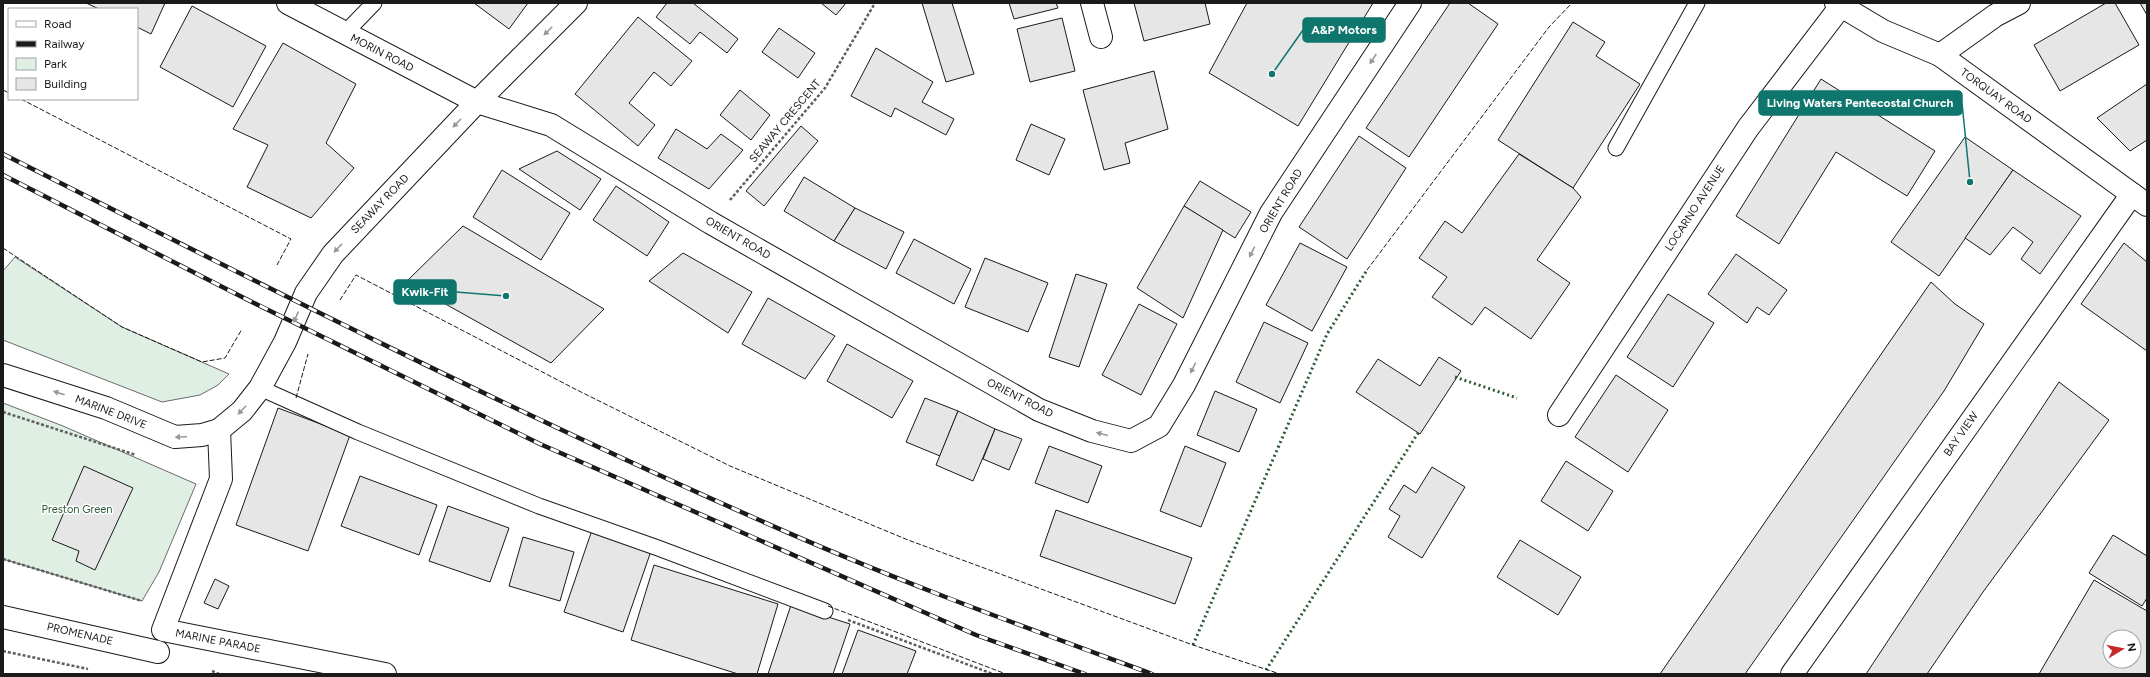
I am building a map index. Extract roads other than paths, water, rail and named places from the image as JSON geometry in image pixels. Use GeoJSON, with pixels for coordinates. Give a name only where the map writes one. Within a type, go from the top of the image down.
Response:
{"type":"FeatureCollection","features":[{"type":"Feature","properties":{"kind":"street","name":"MORIN ROAD"},"geometry":{"type":"LineString","coordinates":[[288,3],[344,34],[477,102]]}},
{"type":"Feature","properties":{"kind":"street","name":"SEAWAY ROAD"},"geometry":{"type":"LineString","coordinates":[[219,430],[242,410],[260,388],[285,342],[306,293],[333,254],[477,102],[576,3]]}},
{"type":"Feature","properties":{"kind":"street"},"geometry":{"type":"LineString","coordinates":[[1092,3],[1101,37]]}},
{"type":"Feature","properties":{"kind":"street","name":"ORIENT ROAD"},"geometry":{"type":"LineString","coordinates":[[477,102],[551,125],[711,223],[1039,410],[1092,431],[1131,442],[1159,426],[1184,385],[1271,214],[1410,3]]}},
{"type":"Feature","properties":{"kind":"street"},"geometry":{"type":"LineString","coordinates":[[1940,55],[1996,15],[2019,3]]}},
{"type":"Feature","properties":{"kind":"street","name":"TORQUAY ROAD"},"geometry":{"type":"LineString","coordinates":[[1838,5],[1883,31],[1940,55],[2140,200]]}},
{"type":"Feature","properties":{"kind":"street","name":"LOCARNO AVENUE"},"geometry":{"type":"LineString","coordinates":[[1559,415],[1748,128],[1838,5]]}},
{"type":"Feature","properties":{"kind":"street","name":"BAY VIEW"},"geometry":{"type":"LineString","coordinates":[[1792,674],[2140,200]]}},
{"type":"Feature","properties":{"kind":"street","name":"MARINE DRIVE"},"geometry":{"type":"LineString","coordinates":[[3,375],[106,408],[175,437],[202,435],[219,430]]}},
{"type":"Feature","properties":{"kind":"street","name":"MARINE PARADE"},"geometry":{"type":"LineString","coordinates":[[219,430],[220,479],[163,630],[385,674]]}},
{"type":"Feature","properties":{"kind":"street","name":"PROMENADE"},"geometry":{"type":"LineString","coordinates":[[3,617],[158,652]]}},
{"type":"Feature","properties":{"kind":"lane"},"geometry":{"type":"LineString","coordinates":[[344,34],[374,3]]}},
{"type":"Feature","properties":{"kind":"lane"},"geometry":{"type":"LineString","coordinates":[[1616,148],[1698,3]]}},
{"type":"Feature","properties":{"kind":"lane"},"geometry":{"type":"LineString","coordinates":[[260,388],[358,432],[539,506],[658,548],[825,611]]}},
{"type":"Feature","properties":{"kind":"railway"},"geometry":{"type":"LineString","coordinates":[[3,154],[377,341],[661,476],[854,561],[953,600],[1152,674]]}},
{"type":"Feature","properties":{"kind":"railway"},"geometry":{"type":"LineString","coordinates":[[3,175],[246,299],[540,444],[976,635],[1085,674]]}},
{"type":"Feature","properties":{"kind":"place","name":"A&P Motors"},"geometry":{"type":"Point","coordinates":[1272,74]}},
{"type":"Feature","properties":{"kind":"place","name":"Living Waters Pentecostal Church"},"geometry":{"type":"Point","coordinates":[1970,182]}},
{"type":"Feature","properties":{"kind":"place","name":"Kwik-Fit"},"geometry":{"type":"Point","coordinates":[506,296]}},
{"type":"Feature","properties":{"kind":"park label","name":"Preston Green"},"geometry":{"type":"Point","coordinates":[77,509]}}]}
